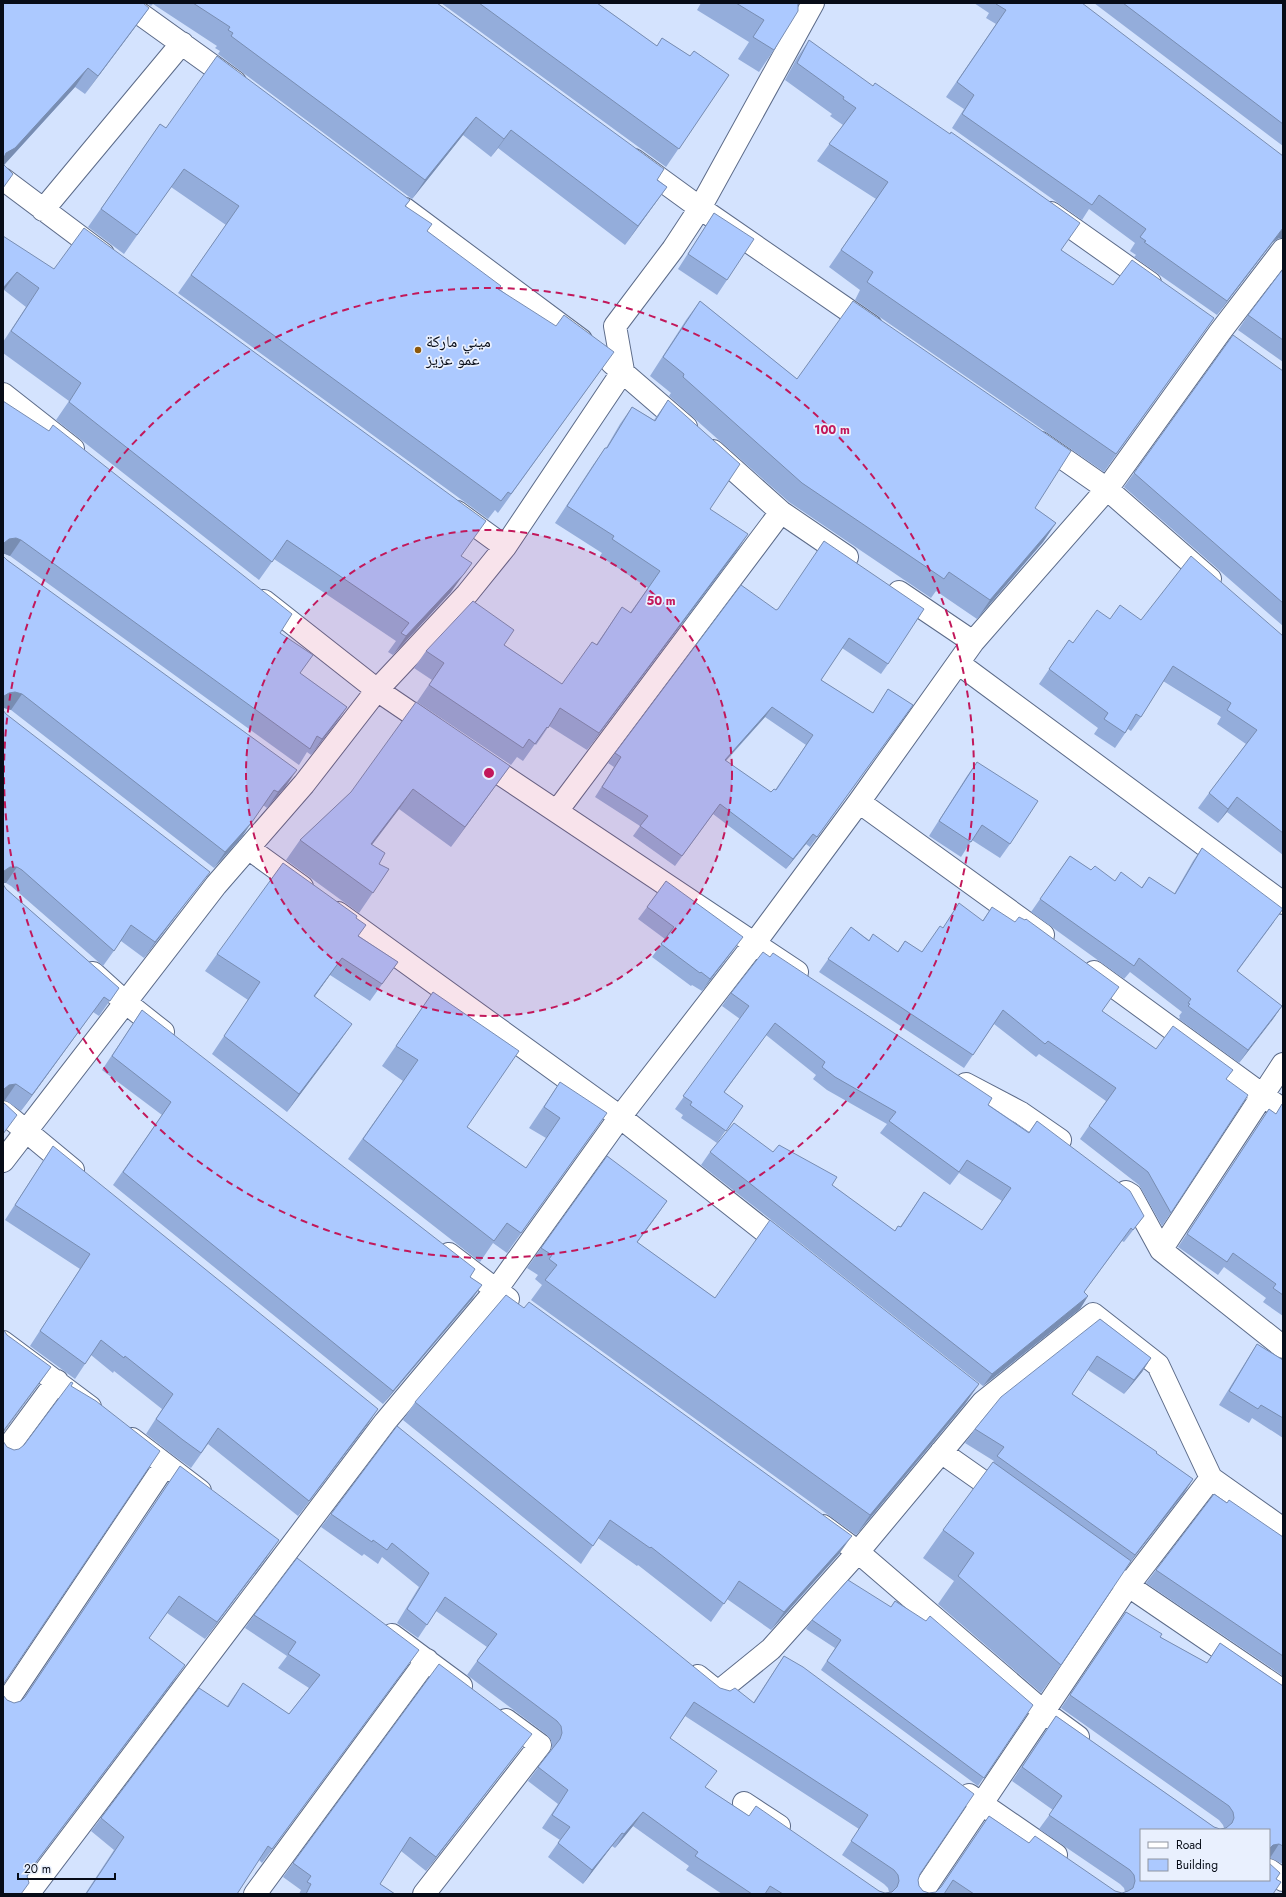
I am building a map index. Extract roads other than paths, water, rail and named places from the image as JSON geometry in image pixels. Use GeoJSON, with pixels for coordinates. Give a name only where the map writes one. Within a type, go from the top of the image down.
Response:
{"type":"FeatureCollection","features":[{"type":"Feature","properties":{"kind":"street"},"geometry":{"type":"LineString","coordinates":[[126,3],[252,96]]}},
{"type":"Feature","properties":{"kind":"street"},"geometry":{"type":"LineString","coordinates":[[795,33],[796,3]]}},
{"type":"Feature","properties":{"kind":"street"},"geometry":{"type":"LineString","coordinates":[[3,1161],[25,1130],[125,1002],[210,880],[248,848],[304,784],[377,690],[467,594],[505,547],[623,371],[615,326],[673,250],[700,208],[795,33],[813,3]]}},
{"type":"Feature","properties":{"kind":"street"},"geometry":{"type":"LineString","coordinates":[[795,33],[815,47]]}},
{"type":"Feature","properties":{"kind":"street"},"geometry":{"type":"LineString","coordinates":[[43,210],[182,43]]}},
{"type":"Feature","properties":{"kind":"street"},"geometry":{"type":"LineString","coordinates":[[617,148],[700,208],[890,340]]}},
{"type":"Feature","properties":{"kind":"street"},"geometry":{"type":"LineString","coordinates":[[3,179],[120,266]]}},
{"type":"Feature","properties":{"kind":"street"},"geometry":{"type":"LineString","coordinates":[[386,195],[623,371],[781,512],[863,568]]}},
{"type":"Feature","properties":{"kind":"street"},"geometry":{"type":"LineString","coordinates":[[1037,204],[1168,295]]}},
{"type":"Feature","properties":{"kind":"street"},"geometry":{"type":"LineString","coordinates":[[28,1894],[278,1550],[379,1417],[496,1290],[620,1117],[754,944],[860,802],[973,642],[1107,488],[1213,328],[1283,250]]}},
{"type":"Feature","properties":{"kind":"street"},"geometry":{"type":"LineString","coordinates":[[1213,328],[1239,346]]}},
{"type":"Feature","properties":{"kind":"street"},"geometry":{"type":"LineString","coordinates":[[3,394],[90,463]]}},
{"type":"Feature","properties":{"kind":"street"},"geometry":{"type":"LineString","coordinates":[[1022,430],[1107,488],[1224,592]]}},
{"type":"Feature","properties":{"kind":"street"},"geometry":{"type":"LineString","coordinates":[[441,500],[505,547]]}},
{"type":"Feature","properties":{"kind":"street"},"geometry":{"type":"LineString","coordinates":[[557,812],[781,512]]}},
{"type":"Feature","properties":{"kind":"street"},"geometry":{"type":"LineString","coordinates":[[882,580],[973,642]]}},
{"type":"Feature","properties":{"kind":"street"},"geometry":{"type":"LineString","coordinates":[[246,587],[377,690],[813,983]]}},
{"type":"Feature","properties":{"kind":"street"},"geometry":{"type":"LineString","coordinates":[[958,664],[1283,903]]}},
{"type":"Feature","properties":{"kind":"street"},"geometry":{"type":"LineString","coordinates":[[285,770],[304,784]]}},
{"type":"Feature","properties":{"kind":"street"},"geometry":{"type":"LineString","coordinates":[[860,802],[1057,946]]}},
{"type":"Feature","properties":{"kind":"street"},"geometry":{"type":"LineString","coordinates":[[248,848],[620,1117],[801,1259]]}},
{"type":"Feature","properties":{"kind":"street"},"geometry":{"type":"LineString","coordinates":[[1076,960],[1283,1110]]}},
{"type":"Feature","properties":{"kind":"street"},"geometry":{"type":"LineString","coordinates":[[79,961],[125,1002],[182,1046]]}},
{"type":"Feature","properties":{"kind":"street"},"geometry":{"type":"LineString","coordinates":[[1161,1250],[1283,1064]]}},
{"type":"Feature","properties":{"kind":"street"},"geometry":{"type":"LineString","coordinates":[[951,1074],[977,1091],[1021,1113],[1074,1151]]}},
{"type":"Feature","properties":{"kind":"street"},"geometry":{"type":"LineString","coordinates":[[3,1112],[87,1181]]}},
{"type":"Feature","properties":{"kind":"street"},"geometry":{"type":"LineString","coordinates":[[1112,1180],[1131,1195],[1161,1250],[1283,1347]]}},
{"type":"Feature","properties":{"kind":"street"},"geometry":{"type":"LineString","coordinates":[[433,1241],[521,1309]]}},
{"type":"Feature","properties":{"kind":"street"},"geometry":{"type":"LineString","coordinates":[[681,1662],[718,1692],[771,1649],[858,1552],[941,1452],[977,1397],[1093,1314],[1158,1365],[1211,1478],[1283,1529]]}},
{"type":"Feature","properties":{"kind":"street"},"geometry":{"type":"LineString","coordinates":[[3,1342],[57,1381],[215,1503]]}},
{"type":"Feature","properties":{"kind":"street"},"geometry":{"type":"LineString","coordinates":[[3,1454],[57,1381]]}},
{"type":"Feature","properties":{"kind":"street"},"geometry":{"type":"LineString","coordinates":[[379,1417],[404,1437]]}},
{"type":"Feature","properties":{"kind":"street"},"geometry":{"type":"LineString","coordinates":[[941,1452],[1018,1507]]}},
{"type":"Feature","properties":{"kind":"street"},"geometry":{"type":"LineString","coordinates":[[3,1707],[165,1465]]}},
{"type":"Feature","properties":{"kind":"street"},"geometry":{"type":"LineString","coordinates":[[921,1894],[1128,1586],[1211,1478]]}},
{"type":"Feature","properties":{"kind":"street"},"geometry":{"type":"LineString","coordinates":[[806,1515],[858,1552],[1044,1712],[1095,1748]]}},
{"type":"Feature","properties":{"kind":"street"},"geometry":{"type":"LineString","coordinates":[[278,1550],[303,1568]]}},
{"type":"Feature","properties":{"kind":"street"},"geometry":{"type":"LineString","coordinates":[[1102,1567],[1283,1691]]}},
{"type":"Feature","properties":{"kind":"street"},"geometry":{"type":"LineString","coordinates":[[377,1623],[540,1745],[424,1894]]}},
{"type":"Feature","properties":{"kind":"street"},"geometry":{"type":"LineString","coordinates":[[771,1649],[790,1663]]}},
{"type":"Feature","properties":{"kind":"street"},"geometry":{"type":"LineString","coordinates":[[255,1894],[427,1660]]}},
{"type":"Feature","properties":{"kind":"street"},"geometry":{"type":"LineString","coordinates":[[956,1786],[1074,1867]]}},
{"type":"Feature","properties":{"kind":"street"},"geometry":{"type":"LineString","coordinates":[[744,1803],[795,1837]]}},
{"type":"Feature","properties":{"kind":"street"},"geometry":{"type":"LineString","coordinates":[[1270,1871],[1283,1880]]}},
{"type":"Feature","properties":{"kind":"place","name":"ميني ماركة عمو عزيز"},"geometry":{"type":"Point","coordinates":[418,350]}}]}
